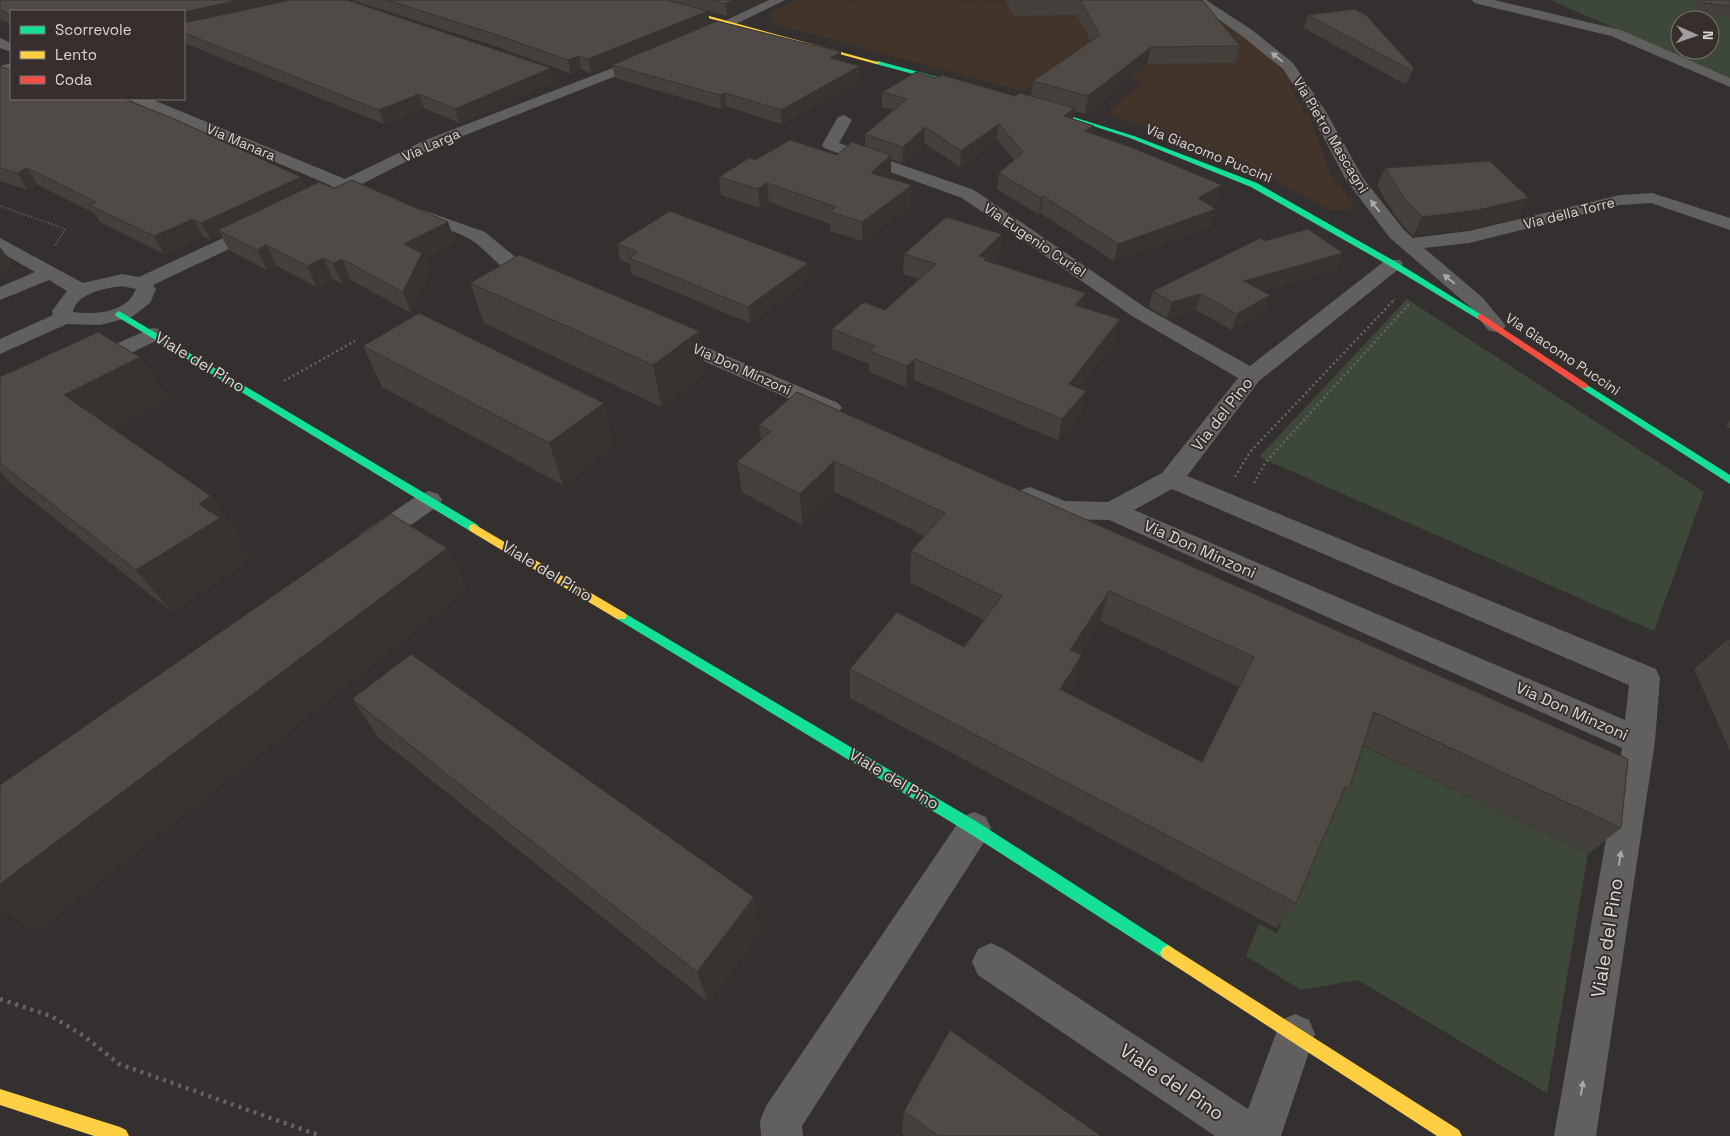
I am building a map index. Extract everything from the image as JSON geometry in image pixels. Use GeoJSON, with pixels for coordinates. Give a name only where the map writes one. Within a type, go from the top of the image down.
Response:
{"type":"FeatureCollection","features":[{"type":"Feature","properties":{"kind":"street"},"geometry":{"type":"LineString","coordinates":[[645,0],[965,86]]}},
{"type":"Feature","properties":{"kind":"street"},"geometry":{"type":"LineString","coordinates":[[689,41],[779,0]]}},
{"type":"Feature","properties":{"kind":"street","name":"Via Pietro Mascagni"},"geometry":{"type":"LineString","coordinates":[[1197,0],[1247,32],[1288,66],[1317,110],[1355,180],[1406,244],[1476,302],[1495,326]]}},
{"type":"Feature","properties":{"kind":"street"},"geometry":{"type":"LineString","coordinates":[[1478,0],[1616,34]]}},
{"type":"Feature","properties":{"kind":"street"},"geometry":{"type":"LineString","coordinates":[[1548,4],[1730,83]]}},
{"type":"Feature","properties":{"kind":"street","name":"Via Larga"},"geometry":{"type":"LineString","coordinates":[[319,198],[429,144],[665,51]]}},
{"type":"Feature","properties":{"kind":"street"},"geometry":{"type":"LineString","coordinates":[[564,79],[582,85]]}},
{"type":"Feature","properties":{"kind":"street","name":"Via Manara"},"geometry":{"type":"LineString","coordinates":[[140,100],[345,186]]}},
{"type":"Feature","properties":{"kind":"street","name":"Via Giacomo Puccini"},"geometry":{"type":"LineString","coordinates":[[1023,102],[1132,137],[1254,184],[1394,264],[1495,326],[1654,432],[1730,480]]}},
{"type":"Feature","properties":{"kind":"street","name":"Via Eugenio Curiel"},"geometry":{"type":"LineString","coordinates":[[844,120],[830,145],[968,194],[1139,312],[1251,376]]}},
{"type":"Feature","properties":{"kind":"street"},"geometry":{"type":"LineString","coordinates":[[345,186],[478,236],[524,274],[560,290]]}},
{"type":"Feature","properties":{"kind":"street","name":"Via della Torre"},"geometry":{"type":"LineString","coordinates":[[1406,244],[1469,237],[1620,200],[1652,198],[1730,224]]}},
{"type":"Feature","properties":{"kind":"street"},"geometry":{"type":"LineString","coordinates":[[65,317],[62,311],[65,304],[82,291],[105,282],[122,280],[142,283],[276,219]]}},
{"type":"Feature","properties":{"kind":"street"},"geometry":{"type":"LineString","coordinates":[[0,244],[82,291]]}},
{"type":"Feature","properties":{"kind":"street","name":"Via del Pino"},"geometry":{"type":"LineString","coordinates":[[1007,486],[1062,510],[1112,511],[1171,479],[1251,376],[1394,264]]}},
{"type":"Feature","properties":{"kind":"street"},"geometry":{"type":"LineString","coordinates":[[0,294],[49,273]]}},
{"type":"Feature","properties":{"kind":"street"},"geometry":{"type":"LineString","coordinates":[[0,347],[65,317],[87,321],[120,314],[138,304],[146,294],[146,289],[142,283]]}},
{"type":"Feature","properties":{"kind":"street","name":"Viale del Pino"},"geometry":{"type":"LineString","coordinates":[[120,314],[974,828],[1453,1136]]}},
{"type":"Feature","properties":{"kind":"street","name":"Via Don Minzoni"},"geometry":{"type":"LineString","coordinates":[[651,330],[852,418]]}},
{"type":"Feature","properties":{"kind":"street"},"geometry":{"type":"LineString","coordinates":[[71,373],[152,334]]}},
{"type":"Feature","properties":{"kind":"street","name":"Via Don Minzoni"},"geometry":{"type":"LineString","coordinates":[[1112,511],[1639,741],[1645,678],[1171,479]]}},
{"type":"Feature","properties":{"kind":"street"},"geometry":{"type":"LineString","coordinates":[[346,556],[429,500]]}},
{"type":"Feature","properties":{"kind":"street","name":"Viale del Pino"},"geometry":{"type":"LineString","coordinates":[[1575,1136],[1639,741]]}},
{"type":"Feature","properties":{"kind":"street"},"geometry":{"type":"LineString","coordinates":[[782,1136],[782,1121],[974,828]]}},
{"type":"Feature","properties":{"kind":"street","name":"Viale del Pino"},"geometry":{"type":"LineString","coordinates":[[991,962],[1252,1136]]}},
{"type":"Feature","properties":{"kind":"street"},"geometry":{"type":"LineString","coordinates":[[1260,1136],[1295,1034]]}},
{"type":"Feature","properties":{"kind":"street"},"geometry":{"type":"LineString","coordinates":[[0,1097],[120,1136]]}},
{"type":"Feature","properties":{"kind":"path"},"geometry":{"type":"LineString","coordinates":[[0,206],[66,229],[54,249]]}},
{"type":"Feature","properties":{"kind":"path"},"geometry":{"type":"LineString","coordinates":[[1221,500],[1250,452],[1397,296]]}},
{"type":"Feature","properties":{"kind":"path"},"geometry":{"type":"LineString","coordinates":[[257,396],[355,340]]}},
{"type":"Feature","properties":{"kind":"path"},"geometry":{"type":"LineString","coordinates":[[0,999],[51,1016],[84,1036],[119,1064],[321,1136]]}},
{"type":"Feature","properties":{"kind":"shaded area"},"geometry":{"type":"Polygon","coordinates":[[[797,0],[1187,2],[1240,34],[1275,61],[1289,79],[1290,86],[1304,112],[1310,116],[1329,171],[1356,209],[1331,210],[1238,162],[1107,113],[1142,82],[1067,63],[1022,91],[775,24],[770,13],[797,0]]]}},
{"type":"Feature","properties":{"kind":"green space"},"geometry":{"type":"Polygon","coordinates":[[[1550,0],[1730,0],[1730,78],[1688,60],[1720,60],[1720,10],[1670,10],[1670,52],[1550,0]]]}},
{"type":"Feature","properties":{"kind":"green space"},"geometry":{"type":"Polygon","coordinates":[[[1407,299],[1704,492],[1654,631],[1259,457],[1407,299]]]}},
{"type":"Feature","properties":{"kind":"green space"},"geometry":{"type":"Polygon","coordinates":[[[1353,741],[1588,854],[1547,1093],[1358,980],[1301,990],[1246,956],[1259,924],[1277,933],[1328,816],[1353,741]]]}},
{"type":"Feature","properties":{"kind":"building"},"geometry":{"type":"Polygon","coordinates":[[[0,0],[239,0],[185,12],[185,10],[10,10],[10,15],[0,10],[0,0]]]}},
{"type":"Feature","properties":{"kind":"building"},"geometry":{"type":"Polygon","coordinates":[[[290,0],[347,0],[551,68],[455,109],[419,94],[379,110],[185,33],[185,23],[290,0]]]}},
{"type":"Feature","properties":{"kind":"building"},"geometry":{"type":"Polygon","coordinates":[[[387,0],[667,0],[708,11],[588,59],[579,56],[568,60],[387,0]]]}},
{"type":"Feature","properties":{"kind":"building"},"geometry":{"type":"Polygon","coordinates":[[[712,0],[734,0],[725,4],[712,0]]]}},
{"type":"Feature","properties":{"kind":"building"},"geometry":{"type":"Polygon","coordinates":[[[1080,0],[1202,0],[1240,46],[1151,47],[1088,96],[1033,81],[1100,35],[1080,0]]]}},
{"type":"Feature","properties":{"kind":"building"},"geometry":{"type":"Polygon","coordinates":[[[1704,0],[1730,0],[1730,6],[1704,3],[1704,0]]]}},
{"type":"Feature","properties":{"kind":"building"},"geometry":{"type":"Polygon","coordinates":[[[1355,9],[1366,15],[1414,68],[1412,71],[1308,15],[1355,9]]]}},
{"type":"Feature","properties":{"kind":"building"},"geometry":{"type":"Polygon","coordinates":[[[717,21],[841,52],[830,58],[860,66],[781,110],[725,93],[720,95],[612,65],[717,21]]]}},
{"type":"Feature","properties":{"kind":"building"},"geometry":{"type":"Polygon","coordinates":[[[0,66],[10,70],[10,100],[127,100],[172,118],[301,177],[201,223],[193,219],[154,236],[89,205],[96,202],[27,168],[17,173],[0,168],[0,66]]]}},
{"type":"Feature","properties":{"kind":"building"},"geometry":{"type":"Polygon","coordinates":[[[916,72],[937,78],[942,75],[1015,96],[1020,93],[1075,108],[1064,116],[1094,126],[1085,131],[1131,147],[1222,185],[1198,198],[1216,209],[1118,244],[1043,196],[1041,198],[999,173],[1023,152],[999,124],[961,151],[925,127],[903,147],[865,134],[907,99],[882,92],[916,72]]]}},
{"type":"Feature","properties":{"kind":"building"},"geometry":{"type":"Polygon","coordinates":[[[790,140],[837,155],[852,142],[891,155],[871,173],[912,185],[862,222],[830,212],[836,207],[767,183],[758,189],[719,177],[749,158],[755,160],[790,140]]]}},
{"type":"Feature","properties":{"kind":"building"},"geometry":{"type":"Polygon","coordinates":[[[1490,161],[1529,198],[1478,210],[1422,217],[1404,198],[1385,168],[1490,161]]]}},
{"type":"Feature","properties":{"kind":"building"},"geometry":{"type":"Polygon","coordinates":[[[352,180],[448,222],[404,244],[422,253],[403,292],[342,259],[333,263],[323,258],[307,266],[266,245],[257,250],[218,230],[319,182],[334,188],[352,180]]]}},
{"type":"Feature","properties":{"kind":"building"},"geometry":{"type":"Polygon","coordinates":[[[670,211],[808,263],[748,307],[629,258],[638,252],[617,244],[670,211]]]}},
{"type":"Feature","properties":{"kind":"building"},"geometry":{"type":"Polygon","coordinates":[[[946,217],[1002,234],[979,256],[986,258],[984,260],[1086,293],[1075,305],[1120,319],[1069,384],[1086,391],[1062,419],[915,359],[907,366],[869,351],[875,346],[832,329],[864,302],[885,310],[936,264],[904,254],[946,217]]]}},
{"type":"Feature","properties":{"kind":"building"},"geometry":{"type":"Polygon","coordinates":[[[1308,229],[1343,253],[1244,281],[1270,295],[1237,314],[1201,294],[1172,302],[1153,291],[1260,238],[1264,241],[1308,229]]]}},
{"type":"Feature","properties":{"kind":"building"},"geometry":{"type":"Polygon","coordinates":[[[519,255],[699,331],[653,365],[470,283],[519,255]]]}},
{"type":"Feature","properties":{"kind":"building"},"geometry":{"type":"Polygon","coordinates":[[[419,313],[604,403],[549,443],[363,346],[419,313]]]}},
{"type":"Feature","properties":{"kind":"building"},"geometry":{"type":"Polygon","coordinates":[[[98,332],[140,357],[64,395],[211,496],[199,504],[220,518],[136,570],[0,463],[0,377],[98,332]]]}},
{"type":"Feature","properties":{"kind":"building"},"geometry":{"type":"Polygon","coordinates":[[[797,392],[1628,759],[1621,828],[1374,712],[1349,789],[1345,787],[1296,903],[850,669],[897,612],[964,647],[1002,596],[911,551],[945,513],[834,461],[800,494],[737,462],[771,431],[759,425],[797,392]],[[1109,591],[1070,650],[1082,655],[1060,689],[1202,762],[1254,657],[1109,591]]]}},
{"type":"Feature","properties":{"kind":"building"},"geometry":{"type":"Polygon","coordinates":[[[391,514],[447,548],[0,884],[0,785],[391,514]]]}},
{"type":"Feature","properties":{"kind":"building"},"geometry":{"type":"Polygon","coordinates":[[[411,654],[754,897],[697,972],[352,699],[411,654]]]}},
{"type":"Feature","properties":{"kind":"building"},"geometry":{"type":"Polygon","coordinates":[[[950,1030],[1101,1136],[938,1136],[904,1111],[950,1030]]]}},
{"type":"Feature","properties":{"kind":"traffic: fast"},"geometry":{"type":"LineString","coordinates":[[878,63],[950,82]]}},
{"type":"Feature","properties":{"kind":"traffic: fast"},"geometry":{"type":"LineString","coordinates":[[1037,106],[1132,137],[1254,185],[1393,264],[1481,317]]}},
{"type":"Feature","properties":{"kind":"traffic: fast"},"geometry":{"type":"LineString","coordinates":[[119,314],[474,528]]}},
{"type":"Feature","properties":{"kind":"traffic: fast"},"geometry":{"type":"LineString","coordinates":[[1584,386],[1730,480]]}},
{"type":"Feature","properties":{"kind":"traffic: fast"},"geometry":{"type":"LineString","coordinates":[[621,616],[974,828],[1168,953]]}},
{"type":"Feature","properties":{"kind":"traffic: slow"},"geometry":{"type":"LineString","coordinates":[[645,0],[878,63]]}},
{"type":"Feature","properties":{"kind":"traffic: slow"},"geometry":{"type":"LineString","coordinates":[[474,528],[621,616]]}},
{"type":"Feature","properties":{"kind":"traffic: slow"},"geometry":{"type":"LineString","coordinates":[[1168,953],[1453,1136]]}},
{"type":"Feature","properties":{"kind":"traffic: slow"},"geometry":{"type":"LineString","coordinates":[[0,1097],[120,1136]]}},
{"type":"Feature","properties":{"kind":"traffic: jam"},"geometry":{"type":"LineString","coordinates":[[1481,317],[1584,386]]}}]}
